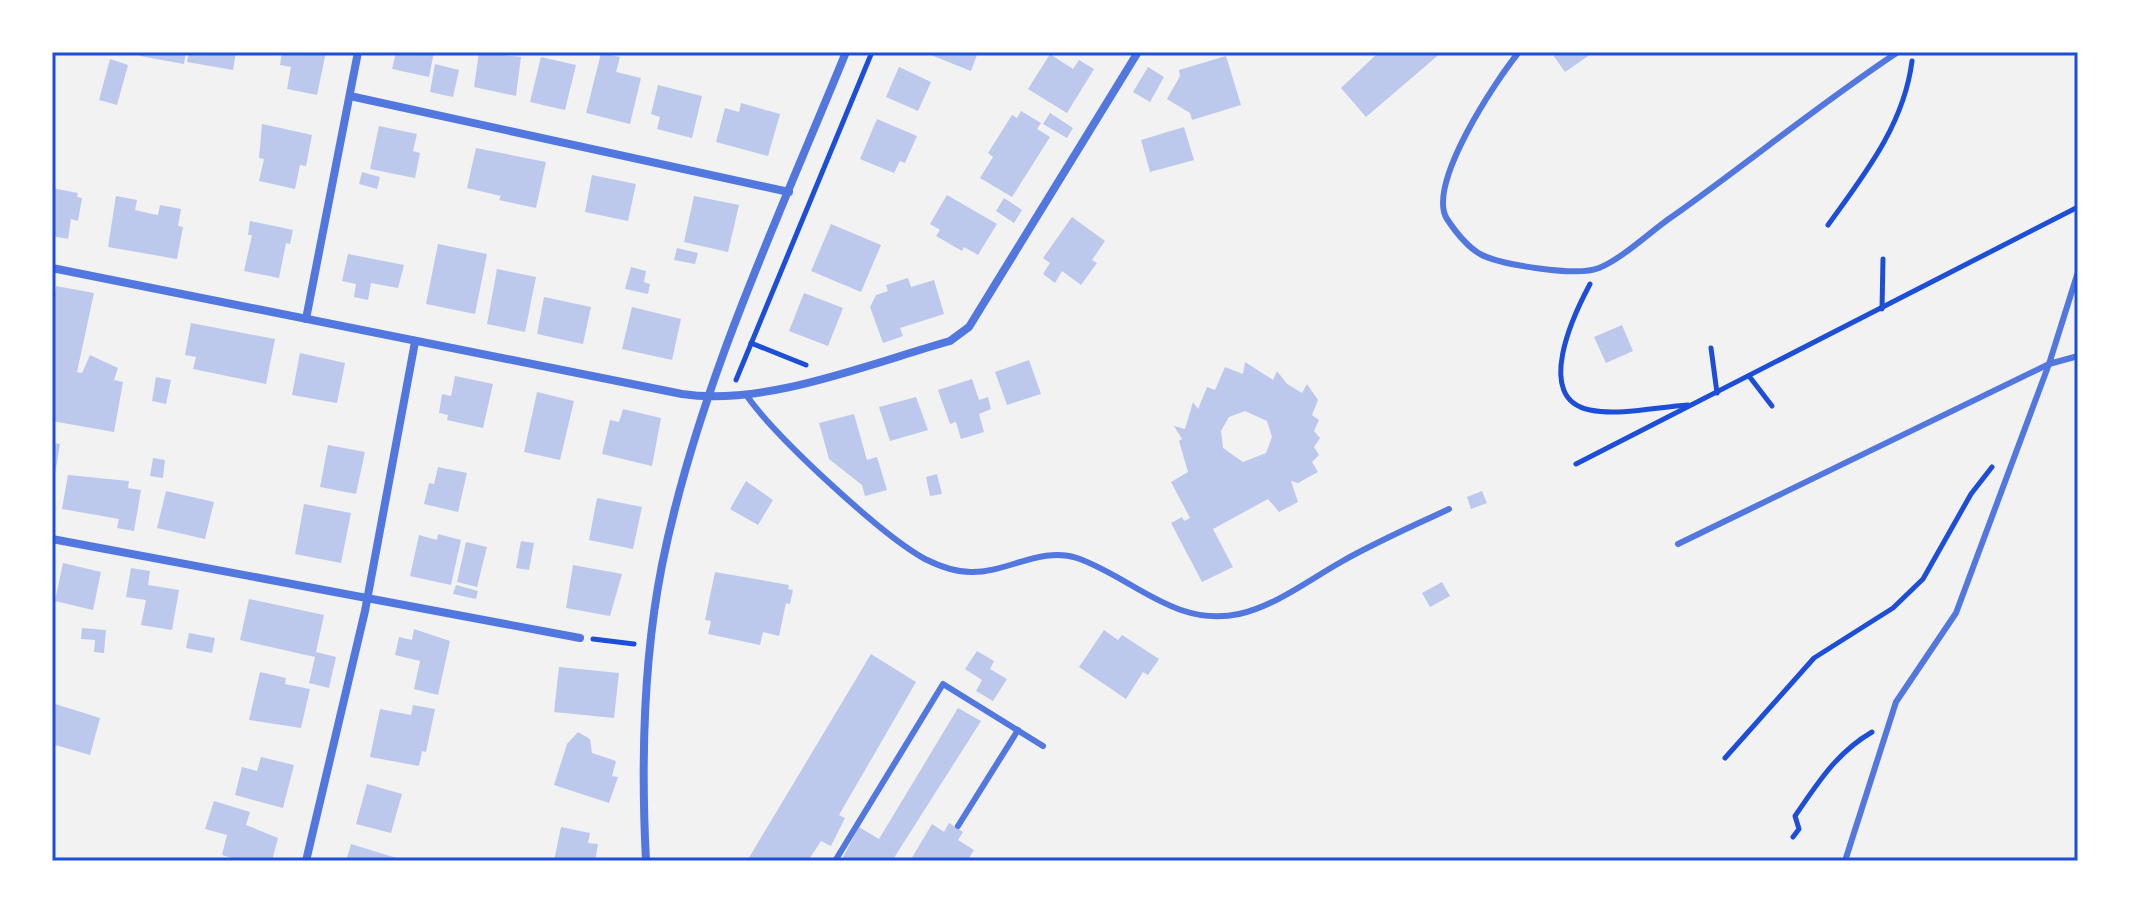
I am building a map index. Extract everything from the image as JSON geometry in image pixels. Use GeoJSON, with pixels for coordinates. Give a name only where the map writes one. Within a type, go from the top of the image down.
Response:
{"type":"FeatureCollection","features":[{"type":"Feature","properties":{"kind":"street"},"geometry":{"type":"LineString","coordinates":[[306,319],[358,52]]}},
{"type":"Feature","properties":{"kind":"street"},"geometry":{"type":"LineString","coordinates":[[646,861],[645,744],[655,612],[671,526],[707,398],[846,52]]}},
{"type":"Feature","properties":{"kind":"street"},"geometry":{"type":"LineString","coordinates":[[52,268],[707,398],[747,396],[950,341],[969,327],[1138,52]]}},
{"type":"Feature","properties":{"kind":"street"},"geometry":{"type":"LineString","coordinates":[[350,96],[789,192]]}},
{"type":"Feature","properties":{"kind":"street"},"geometry":{"type":"LineString","coordinates":[[306,861],[367,599],[415,342]]}},
{"type":"Feature","properties":{"kind":"street"},"geometry":{"type":"LineString","coordinates":[[52,539],[580,638]]}},
{"type":"Feature","properties":{"kind":"lane"},"geometry":{"type":"LineString","coordinates":[[1519,52],[1488,94],[1466,136],[1443,198],[1444,214],[1480,254],[1558,270],[1598,269],[1740,169],[1841,90],[1898,52]]}},
{"type":"Feature","properties":{"kind":"lane"},"geometry":{"type":"LineString","coordinates":[[1845,861],[1896,702],[1956,613],[2049,364],[2078,272]]}},
{"type":"Feature","properties":{"kind":"lane"},"geometry":{"type":"LineString","coordinates":[[1678,544],[2049,364],[2078,356]]}},
{"type":"Feature","properties":{"kind":"lane"},"geometry":{"type":"LineString","coordinates":[[747,396],[761,417],[872,518],[923,557],[954,571],[970,572],[1056,555],[1074,557],[1155,601],[1196,614],[1220,616],[1256,609],[1388,537],[1449,509]]}},
{"type":"Feature","properties":{"kind":"lane"},"geometry":{"type":"LineString","coordinates":[[835,861],[943,684],[1043,746]]}},
{"type":"Feature","properties":{"kind":"lane"},"geometry":{"type":"LineString","coordinates":[[958,826],[1018,730]]}},
{"type":"Feature","properties":{"kind":"path"},"geometry":{"type":"LineString","coordinates":[[729,396],[872,52]]}},
{"type":"Feature","properties":{"kind":"path"},"geometry":{"type":"LineString","coordinates":[[1828,225],[1891,131],[1902,105],[1913,52]]}},
{"type":"Feature","properties":{"kind":"path"},"geometry":{"type":"LineString","coordinates":[[1576,464],[2078,207]]}},
{"type":"Feature","properties":{"kind":"path"},"geometry":{"type":"LineString","coordinates":[[1882,309],[1883,259]]}},
{"type":"Feature","properties":{"kind":"path"},"geometry":{"type":"LineString","coordinates":[[1598,269],[1571,318],[1560,376],[1567,397],[1594,411],[1693,405]]}},
{"type":"Feature","properties":{"kind":"path"},"geometry":{"type":"LineString","coordinates":[[751,343],[817,370]]}},
{"type":"Feature","properties":{"kind":"path"},"geometry":{"type":"LineString","coordinates":[[1711,348],[1717,393]]}},
{"type":"Feature","properties":{"kind":"path"},"geometry":{"type":"LineString","coordinates":[[1749,376],[1772,406]]}},
{"type":"Feature","properties":{"kind":"path"},"geometry":{"type":"LineString","coordinates":[[1725,758],[1814,658],[1893,608],[1923,579],[1971,494],[1999,458]]}},
{"type":"Feature","properties":{"kind":"path"},"geometry":{"type":"LineString","coordinates":[[580,638],[634,644]]}},
{"type":"Feature","properties":{"kind":"path"},"geometry":{"type":"LineString","coordinates":[[1793,837],[1799,829],[1795,816],[1819,779],[1848,746],[1890,722]]}},
{"type":"Feature","properties":{"kind":"building"},"geometry":{"type":"Polygon","coordinates":[[[141,52],[186,52],[184,64],[140,56],[141,52]]]}},
{"type":"Feature","properties":{"kind":"building"},"geometry":{"type":"Polygon","coordinates":[[[189,52],[236,52],[233,70],[187,62],[189,52]]]}},
{"type":"Feature","properties":{"kind":"building"},"geometry":{"type":"Polygon","coordinates":[[[282,52],[326,52],[317,95],[287,89],[291,67],[280,65],[282,52]]]}},
{"type":"Feature","properties":{"kind":"building"},"geometry":{"type":"Polygon","coordinates":[[[396,52],[434,52],[429,77],[392,69],[396,52]]]}},
{"type":"Feature","properties":{"kind":"building"},"geometry":{"type":"Polygon","coordinates":[[[479,52],[521,57],[516,96],[474,87],[479,52]]]}},
{"type":"Feature","properties":{"kind":"building"},"geometry":{"type":"Polygon","coordinates":[[[923,52],[978,52],[971,71],[923,52]]]}},
{"type":"Feature","properties":{"kind":"building"},"geometry":{"type":"Polygon","coordinates":[[[1379,52],[1442,52],[1366,117],[1341,88],[1379,52]]]}},
{"type":"Feature","properties":{"kind":"building"},"geometry":{"type":"Polygon","coordinates":[[[1557,52],[1594,52],[1565,72],[1553,55],[1557,52]]]}},
{"type":"Feature","properties":{"kind":"building"},"geometry":{"type":"Polygon","coordinates":[[[601,53],[620,57],[616,72],[641,78],[630,124],[586,113],[601,53]]]}},
{"type":"Feature","properties":{"kind":"building"},"geometry":{"type":"Polygon","coordinates":[[[1050,54],[1073,69],[1079,60],[1094,69],[1067,113],[1028,89],[1050,54]]]}},
{"type":"Feature","properties":{"kind":"building"},"geometry":{"type":"Polygon","coordinates":[[[1226,56],[1241,105],[1192,120],[1190,113],[1167,99],[1180,76],[1179,70],[1226,56]]]}},
{"type":"Feature","properties":{"kind":"building"},"geometry":{"type":"Polygon","coordinates":[[[541,57],[576,65],[565,110],[530,102],[541,57]]]}},
{"type":"Feature","properties":{"kind":"building"},"geometry":{"type":"Polygon","coordinates":[[[110,59],[128,65],[117,105],[99,100],[110,59]]]}},
{"type":"Feature","properties":{"kind":"building"},"geometry":{"type":"Polygon","coordinates":[[[435,64],[459,70],[453,97],[430,92],[435,64]]]}},
{"type":"Feature","properties":{"kind":"building"},"geometry":{"type":"Polygon","coordinates":[[[899,67],[931,82],[918,111],[886,97],[899,67]]]}},
{"type":"Feature","properties":{"kind":"building"},"geometry":{"type":"Polygon","coordinates":[[[1148,67],[1164,77],[1150,102],[1133,92],[1148,67]]]}},
{"type":"Feature","properties":{"kind":"building"},"geometry":{"type":"Polygon","coordinates":[[[658,85],[702,96],[692,138],[657,129],[660,117],[651,114],[658,85]]]}},
{"type":"Feature","properties":{"kind":"building"},"geometry":{"type":"Polygon","coordinates":[[[741,103],[780,114],[768,156],[716,142],[725,108],[739,112],[741,103]]]}},
{"type":"Feature","properties":{"kind":"building"},"geometry":{"type":"Polygon","coordinates":[[[1021,111],[1041,123],[1037,129],[1050,137],[1012,197],[980,178],[993,157],[988,153],[1012,115],[1017,118],[1021,111]]]}},
{"type":"Feature","properties":{"kind":"building"},"geometry":{"type":"Polygon","coordinates":[[[1050,113],[1073,128],[1067,138],[1043,124],[1050,113]]]}},
{"type":"Feature","properties":{"kind":"building"},"geometry":{"type":"Polygon","coordinates":[[[877,119],[917,136],[905,163],[900,161],[894,173],[860,159],[877,119]]]}},
{"type":"Feature","properties":{"kind":"building"},"geometry":{"type":"Polygon","coordinates":[[[262,124],[312,135],[306,166],[300,165],[295,189],[259,181],[264,159],[259,158],[262,124]]]}},
{"type":"Feature","properties":{"kind":"building"},"geometry":{"type":"Polygon","coordinates":[[[379,126],[417,134],[413,151],[420,153],[415,178],[370,169],[379,126]]]}},
{"type":"Feature","properties":{"kind":"building"},"geometry":{"type":"Polygon","coordinates":[[[1184,127],[1194,160],[1150,172],[1141,140],[1184,127]]]}},
{"type":"Feature","properties":{"kind":"building"},"geometry":{"type":"Polygon","coordinates":[[[476,148],[546,162],[536,208],[499,200],[501,196],[467,188],[476,148]]]}},
{"type":"Feature","properties":{"kind":"building"},"geometry":{"type":"Polygon","coordinates":[[[362,172],[380,177],[377,189],[359,184],[362,172]]]}},
{"type":"Feature","properties":{"kind":"building"},"geometry":{"type":"Polygon","coordinates":[[[592,175],[636,184],[628,221],[585,212],[592,175]]]}},
{"type":"Feature","properties":{"kind":"building"},"geometry":{"type":"Polygon","coordinates":[[[52,188],[78,193],[77,197],[82,198],[78,221],[71,219],[68,239],[52,236],[52,188]]]}},
{"type":"Feature","properties":{"kind":"building"},"geometry":{"type":"Polygon","coordinates":[[[947,195],[997,224],[978,255],[964,247],[962,251],[936,236],[940,230],[930,224],[947,195]]]}},
{"type":"Feature","properties":{"kind":"building"},"geometry":{"type":"Polygon","coordinates":[[[116,196],[137,200],[135,210],[152,214],[158,215],[160,205],[181,209],[178,226],[183,227],[177,259],[108,247],[116,196]]]}},
{"type":"Feature","properties":{"kind":"building"},"geometry":{"type":"Polygon","coordinates":[[[694,196],[739,205],[728,252],[684,242],[694,196]]]}},
{"type":"Feature","properties":{"kind":"building"},"geometry":{"type":"Polygon","coordinates":[[[1004,198],[1022,210],[1014,223],[996,211],[1004,198]]]}},
{"type":"Feature","properties":{"kind":"building"},"geometry":{"type":"Polygon","coordinates":[[[1072,217],[1105,241],[1092,260],[1097,263],[1081,285],[1062,271],[1055,283],[1043,274],[1050,263],[1043,258],[1072,217]]]}},
{"type":"Feature","properties":{"kind":"building"},"geometry":{"type":"Polygon","coordinates":[[[250,221],[293,230],[290,244],[286,243],[279,278],[244,271],[252,235],[248,235],[250,221]]]}},
{"type":"Feature","properties":{"kind":"building"},"geometry":{"type":"Polygon","coordinates":[[[831,224],[881,245],[861,292],[811,271],[831,224]]]}},
{"type":"Feature","properties":{"kind":"building"},"geometry":{"type":"Polygon","coordinates":[[[438,244],[487,254],[475,314],[426,304],[438,244]]]}},
{"type":"Feature","properties":{"kind":"building"},"geometry":{"type":"Polygon","coordinates":[[[677,248],[698,253],[695,264],[674,260],[677,248]]]}},
{"type":"Feature","properties":{"kind":"building"},"geometry":{"type":"Polygon","coordinates":[[[348,254],[404,265],[398,288],[371,283],[368,300],[354,297],[356,284],[342,281],[348,254]]]}},
{"type":"Feature","properties":{"kind":"building"},"geometry":{"type":"Polygon","coordinates":[[[631,267],[646,271],[644,282],[650,284],[648,294],[625,289],[631,267]]]}},
{"type":"Feature","properties":{"kind":"building"},"geometry":{"type":"Polygon","coordinates":[[[497,269],[536,277],[525,332],[487,324],[497,269]]]}},
{"type":"Feature","properties":{"kind":"building"},"geometry":{"type":"Polygon","coordinates":[[[908,278],[911,287],[934,280],[944,314],[900,328],[903,336],[883,343],[870,307],[876,295],[888,291],[886,285],[908,278]]]}},
{"type":"Feature","properties":{"kind":"building"},"geometry":{"type":"Polygon","coordinates":[[[56,286],[94,293],[77,372],[82,373],[90,355],[118,368],[114,380],[123,382],[114,432],[52,421],[52,307],[56,286]]]}},
{"type":"Feature","properties":{"kind":"building"},"geometry":{"type":"Polygon","coordinates":[[[804,293],[843,308],[828,346],[789,331],[804,293]]]}},
{"type":"Feature","properties":{"kind":"building"},"geometry":{"type":"Polygon","coordinates":[[[544,297],[591,307],[583,344],[537,334],[544,297]]]}},
{"type":"Feature","properties":{"kind":"building"},"geometry":{"type":"Polygon","coordinates":[[[632,307],[681,319],[672,360],[622,349],[632,307]]]}},
{"type":"Feature","properties":{"kind":"building"},"geometry":{"type":"Polygon","coordinates":[[[191,323],[275,339],[266,384],[193,369],[196,357],[185,355],[191,323]]]}},
{"type":"Feature","properties":{"kind":"building"},"geometry":{"type":"Polygon","coordinates":[[[1622,325],[1633,351],[1606,363],[1594,337],[1622,325]]]}},
{"type":"Feature","properties":{"kind":"building"},"geometry":{"type":"Polygon","coordinates":[[[300,353],[345,363],[337,403],[292,395],[300,353]]]}},
{"type":"Feature","properties":{"kind":"building"},"geometry":{"type":"Polygon","coordinates":[[[1029,360],[1041,394],[1007,405],[995,372],[1029,360]]]}},
{"type":"Feature","properties":{"kind":"building"},"geometry":{"type":"Polygon","coordinates":[[[1245,362],[1273,380],[1277,371],[1287,384],[1302,393],[1307,384],[1318,400],[1312,415],[1319,420],[1314,431],[1320,438],[1314,447],[1319,455],[1312,462],[1318,472],[1298,483],[1291,481],[1298,502],[1279,512],[1268,499],[1213,529],[1233,567],[1202,582],[1171,523],[1182,517],[1184,521],[1190,518],[1171,482],[1188,472],[1179,441],[1182,439],[1174,426],[1185,429],[1193,402],[1198,409],[1207,387],[1215,390],[1225,367],[1243,374],[1245,362]],[[1245,411],[1229,417],[1221,431],[1223,448],[1243,462],[1266,453],[1272,437],[1267,421],[1245,411]]]}},
{"type":"Feature","properties":{"kind":"building"},"geometry":{"type":"Polygon","coordinates":[[[455,376],[493,384],[483,428],[447,420],[448,415],[439,413],[442,394],[451,396],[455,376]]]}},
{"type":"Feature","properties":{"kind":"building"},"geometry":{"type":"Polygon","coordinates":[[[156,377],[171,380],[166,404],[152,401],[156,377]]]}},
{"type":"Feature","properties":{"kind":"building"},"geometry":{"type":"Polygon","coordinates":[[[972,379],[979,400],[988,397],[991,409],[979,414],[984,432],[961,439],[956,422],[950,424],[938,390],[972,379]]]}},
{"type":"Feature","properties":{"kind":"building"},"geometry":{"type":"Polygon","coordinates":[[[537,392],[574,401],[560,460],[524,452],[537,392]]]}},
{"type":"Feature","properties":{"kind":"building"},"geometry":{"type":"Polygon","coordinates":[[[916,397],[928,430],[890,441],[879,407],[916,397]]]}},
{"type":"Feature","properties":{"kind":"building"},"geometry":{"type":"Polygon","coordinates":[[[623,409],[661,418],[652,466],[602,454],[610,420],[619,422],[623,409]]]}},
{"type":"Feature","properties":{"kind":"building"},"geometry":{"type":"Polygon","coordinates":[[[854,414],[867,460],[877,457],[887,490],[865,496],[862,485],[829,459],[819,423],[854,414]]]}},
{"type":"Feature","properties":{"kind":"building"},"geometry":{"type":"Polygon","coordinates":[[[52,443],[60,444],[54,480],[52,479],[52,443]]]}},
{"type":"Feature","properties":{"kind":"building"},"geometry":{"type":"Polygon","coordinates":[[[328,445],[365,452],[356,494],[320,487],[328,445]]]}},
{"type":"Feature","properties":{"kind":"building"},"geometry":{"type":"Polygon","coordinates":[[[153,458],[165,460],[163,478],[150,476],[153,458]]]}},
{"type":"Feature","properties":{"kind":"building"},"geometry":{"type":"Polygon","coordinates":[[[438,467],[467,473],[458,512],[424,504],[429,483],[434,484],[438,467]]]}},
{"type":"Feature","properties":{"kind":"building"},"geometry":{"type":"Polygon","coordinates":[[[937,474],[942,494],[930,496],[926,477],[937,474]]]}},
{"type":"Feature","properties":{"kind":"building"},"geometry":{"type":"Polygon","coordinates":[[[68,475],[129,481],[128,488],[141,490],[134,531],[117,528],[119,519],[62,509],[68,475]]]}},
{"type":"Feature","properties":{"kind":"building"},"geometry":{"type":"Polygon","coordinates":[[[746,481],[773,500],[758,525],[730,509],[746,481]]]}},
{"type":"Feature","properties":{"kind":"building"},"geometry":{"type":"Polygon","coordinates":[[[166,491],[214,502],[205,539],[157,528],[166,491]]]}},
{"type":"Feature","properties":{"kind":"building"},"geometry":{"type":"Polygon","coordinates":[[[1482,491],[1487,503],[1471,509],[1467,497],[1482,491]]]}},
{"type":"Feature","properties":{"kind":"building"},"geometry":{"type":"Polygon","coordinates":[[[597,498],[642,507],[633,549],[589,540],[597,498]]]}},
{"type":"Feature","properties":{"kind":"building"},"geometry":{"type":"Polygon","coordinates":[[[304,504],[351,513],[341,563],[295,554],[304,504]]]}},
{"type":"Feature","properties":{"kind":"building"},"geometry":{"type":"Polygon","coordinates":[[[438,534],[461,540],[451,585],[410,576],[419,535],[437,540],[438,534]]]}},
{"type":"Feature","properties":{"kind":"building"},"geometry":{"type":"Polygon","coordinates":[[[521,541],[534,543],[529,570],[516,568],[521,541]]]}},
{"type":"Feature","properties":{"kind":"building"},"geometry":{"type":"Polygon","coordinates":[[[466,542],[487,547],[477,587],[457,582],[466,542]]]}},
{"type":"Feature","properties":{"kind":"building"},"geometry":{"type":"Polygon","coordinates":[[[63,563],[101,572],[93,610],[55,601],[63,563]]]}},
{"type":"Feature","properties":{"kind":"building"},"geometry":{"type":"Polygon","coordinates":[[[573,565],[622,574],[610,616],[566,608],[573,565]]]}},
{"type":"Feature","properties":{"kind":"building"},"geometry":{"type":"Polygon","coordinates":[[[131,568],[150,571],[148,585],[179,590],[172,630],[141,625],[146,600],[126,597],[131,568]]]}},
{"type":"Feature","properties":{"kind":"building"},"geometry":{"type":"Polygon","coordinates":[[[715,572],[789,585],[788,589],[793,590],[790,604],[786,603],[779,636],[763,632],[760,645],[708,634],[711,621],[705,620],[715,572]]]}},
{"type":"Feature","properties":{"kind":"building"},"geometry":{"type":"Polygon","coordinates":[[[1442,582],[1450,596],[1430,607],[1422,593],[1442,582]]]}},
{"type":"Feature","properties":{"kind":"building"},"geometry":{"type":"Polygon","coordinates":[[[456,585],[478,591],[476,599],[453,594],[456,585]]]}},
{"type":"Feature","properties":{"kind":"building"},"geometry":{"type":"Polygon","coordinates":[[[249,599],[324,615],[316,652],[336,657],[329,688],[309,683],[315,657],[240,640],[249,599]]]}},
{"type":"Feature","properties":{"kind":"building"},"geometry":{"type":"Polygon","coordinates":[[[82,628],[106,630],[104,653],[94,652],[95,640],[81,639],[82,628]]]}},
{"type":"Feature","properties":{"kind":"building"},"geometry":{"type":"Polygon","coordinates":[[[414,629],[450,641],[438,695],[414,689],[420,661],[395,655],[399,637],[412,640],[414,629]]]}},
{"type":"Feature","properties":{"kind":"building"},"geometry":{"type":"Polygon","coordinates":[[[1104,630],[1118,640],[1122,635],[1159,659],[1148,675],[1143,672],[1126,699],[1079,667],[1104,630]]]}},
{"type":"Feature","properties":{"kind":"building"},"geometry":{"type":"Polygon","coordinates":[[[189,633],[215,638],[212,653],[186,648],[189,633]]]}},
{"type":"Feature","properties":{"kind":"building"},"geometry":{"type":"Polygon","coordinates":[[[977,651],[994,661],[990,669],[1007,679],[993,701],[976,691],[982,680],[965,669],[977,651]]]}},
{"type":"Feature","properties":{"kind":"building"},"geometry":{"type":"Polygon","coordinates":[[[871,654],[916,682],[839,815],[845,818],[831,846],[821,841],[808,861],[747,861],[871,654]]]}},
{"type":"Feature","properties":{"kind":"building"},"geometry":{"type":"Polygon","coordinates":[[[559,667],[619,673],[614,718],[554,712],[559,667]]]}},
{"type":"Feature","properties":{"kind":"building"},"geometry":{"type":"Polygon","coordinates":[[[260,672],[286,678],[285,684],[310,689],[301,728],[249,720],[260,672]]]}},
{"type":"Feature","properties":{"kind":"building"},"geometry":{"type":"Polygon","coordinates":[[[52,703],[100,718],[90,755],[52,744],[52,703]]]}},
{"type":"Feature","properties":{"kind":"building"},"geometry":{"type":"Polygon","coordinates":[[[413,705],[435,709],[426,752],[422,751],[419,766],[370,757],[380,709],[411,715],[413,705]]]}},
{"type":"Feature","properties":{"kind":"building"},"geometry":{"type":"Polygon","coordinates":[[[958,708],[981,721],[892,861],[852,861],[843,857],[859,827],[879,839],[958,708]]]}},
{"type":"Feature","properties":{"kind":"building"},"geometry":{"type":"Polygon","coordinates":[[[578,732],[590,739],[592,753],[616,761],[612,776],[618,777],[609,803],[554,785],[567,744],[578,732]]]}},
{"type":"Feature","properties":{"kind":"building"},"geometry":{"type":"Polygon","coordinates":[[[261,757],[294,765],[283,808],[235,795],[242,767],[257,771],[261,757]]]}},
{"type":"Feature","properties":{"kind":"building"},"geometry":{"type":"Polygon","coordinates":[[[367,784],[402,794],[391,833],[356,824],[367,784]]]}},
{"type":"Feature","properties":{"kind":"building"},"geometry":{"type":"Polygon","coordinates":[[[214,801],[250,812],[246,825],[278,838],[272,861],[242,861],[222,855],[227,835],[205,829],[214,801]]]}},
{"type":"Feature","properties":{"kind":"building"},"geometry":{"type":"Polygon","coordinates":[[[949,823],[963,832],[958,840],[974,850],[967,861],[910,861],[932,824],[944,832],[949,823]]]}},
{"type":"Feature","properties":{"kind":"building"},"geometry":{"type":"Polygon","coordinates":[[[561,827],[590,833],[588,843],[598,844],[595,861],[554,861],[561,827]]]}},
{"type":"Feature","properties":{"kind":"building"},"geometry":{"type":"Polygon","coordinates":[[[351,844],[403,860],[346,861],[351,844]]]}}]}
